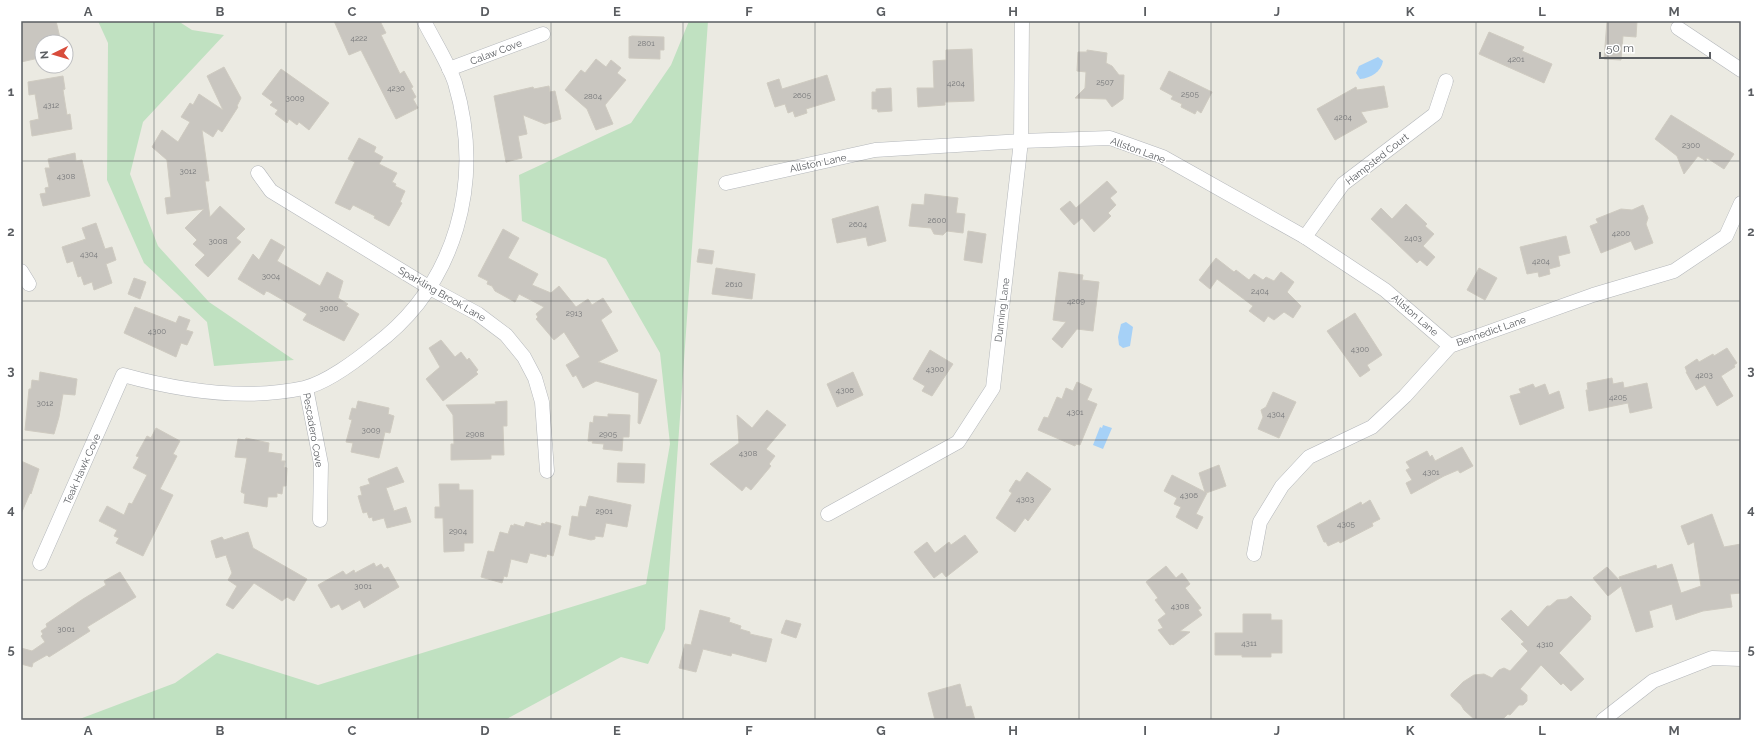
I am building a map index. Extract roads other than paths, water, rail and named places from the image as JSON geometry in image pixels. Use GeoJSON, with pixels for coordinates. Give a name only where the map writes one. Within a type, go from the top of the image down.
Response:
{"type":"FeatureCollection","features":[{"type":"Feature","properties":{"kind":"street"},"geometry":{"type":"LineString","coordinates":[[306,388],[355,361],[383,340],[408,315],[430,288],[448,254],[455,234],[465,194],[467,164],[466,139],[462,110],[449,69],[424,21]]}},
{"type":"Feature","properties":{"kind":"street","name":"Dunning Lane"},"geometry":{"type":"LineString","coordinates":[[828,514],[958,442],[993,388],[1021,141],[1022,21]]}},
{"type":"Feature","properties":{"kind":"street"},"geometry":{"type":"LineString","coordinates":[[1678,28],[1741,70]]}},
{"type":"Feature","properties":{"kind":"street","name":"Calaw Cove"},"geometry":{"type":"LineString","coordinates":[[449,69],[543,34]]}},
{"type":"Feature","properties":{"kind":"street","name":"Hampsted Court"},"geometry":{"type":"LineString","coordinates":[[1305,237],[1343,184],[1435,114],[1446,81]]}},
{"type":"Feature","properties":{"kind":"street","name":"Allston Lane"},"geometry":{"type":"LineString","coordinates":[[726,183],[875,150],[1021,141],[1110,138],[1163,157],[1305,237],[1385,290],[1450,346]]}},
{"type":"Feature","properties":{"kind":"street","name":"Sparkling Brook Lane"},"geometry":{"type":"LineString","coordinates":[[258,173],[271,191],[430,288],[492,323],[506,335],[524,357],[535,378],[542,402],[546,471]]}},
{"type":"Feature","properties":{"kind":"street","name":"Bennedict Lane"},"geometry":{"type":"LineString","coordinates":[[1254,554],[1260,522],[1282,486],[1309,457],[1372,427],[1405,396],[1450,346],[1593,295],[1674,271],[1726,236],[1741,203]]}},
{"type":"Feature","properties":{"kind":"street"},"geometry":{"type":"LineString","coordinates":[[21,271],[29,284]]}},
{"type":"Feature","properties":{"kind":"street","name":"Teak Hawk Cove"},"geometry":{"type":"LineString","coordinates":[[40,564],[123,375],[156,384],[194,391],[221,393],[267,393],[306,388]]}},
{"type":"Feature","properties":{"kind":"street","name":"Pescadero Cove"},"geometry":{"type":"LineString","coordinates":[[306,388],[321,464],[320,520]]}},
{"type":"Feature","properties":{"kind":"street"},"geometry":{"type":"LineString","coordinates":[[1603,720],[1654,681],[1712,658],[1741,659]]}},
{"type":"Feature","properties":{"kind":"water"},"geometry":{"type":"Polygon","coordinates":[[[1378,57],[1383,61],[1378,71],[1372,76],[1360,79],[1356,73],[1359,66],[1378,57]]]}},
{"type":"Feature","properties":{"kind":"water"},"geometry":{"type":"Polygon","coordinates":[[[1126,322],[1133,327],[1130,346],[1123,348],[1119,345],[1118,337],[1121,324],[1126,322]]]}},
{"type":"Feature","properties":{"kind":"water"},"geometry":{"type":"Polygon","coordinates":[[[1103,425],[1112,428],[1103,449],[1093,445],[1100,427],[1102,428],[1103,425]]]}}]}
